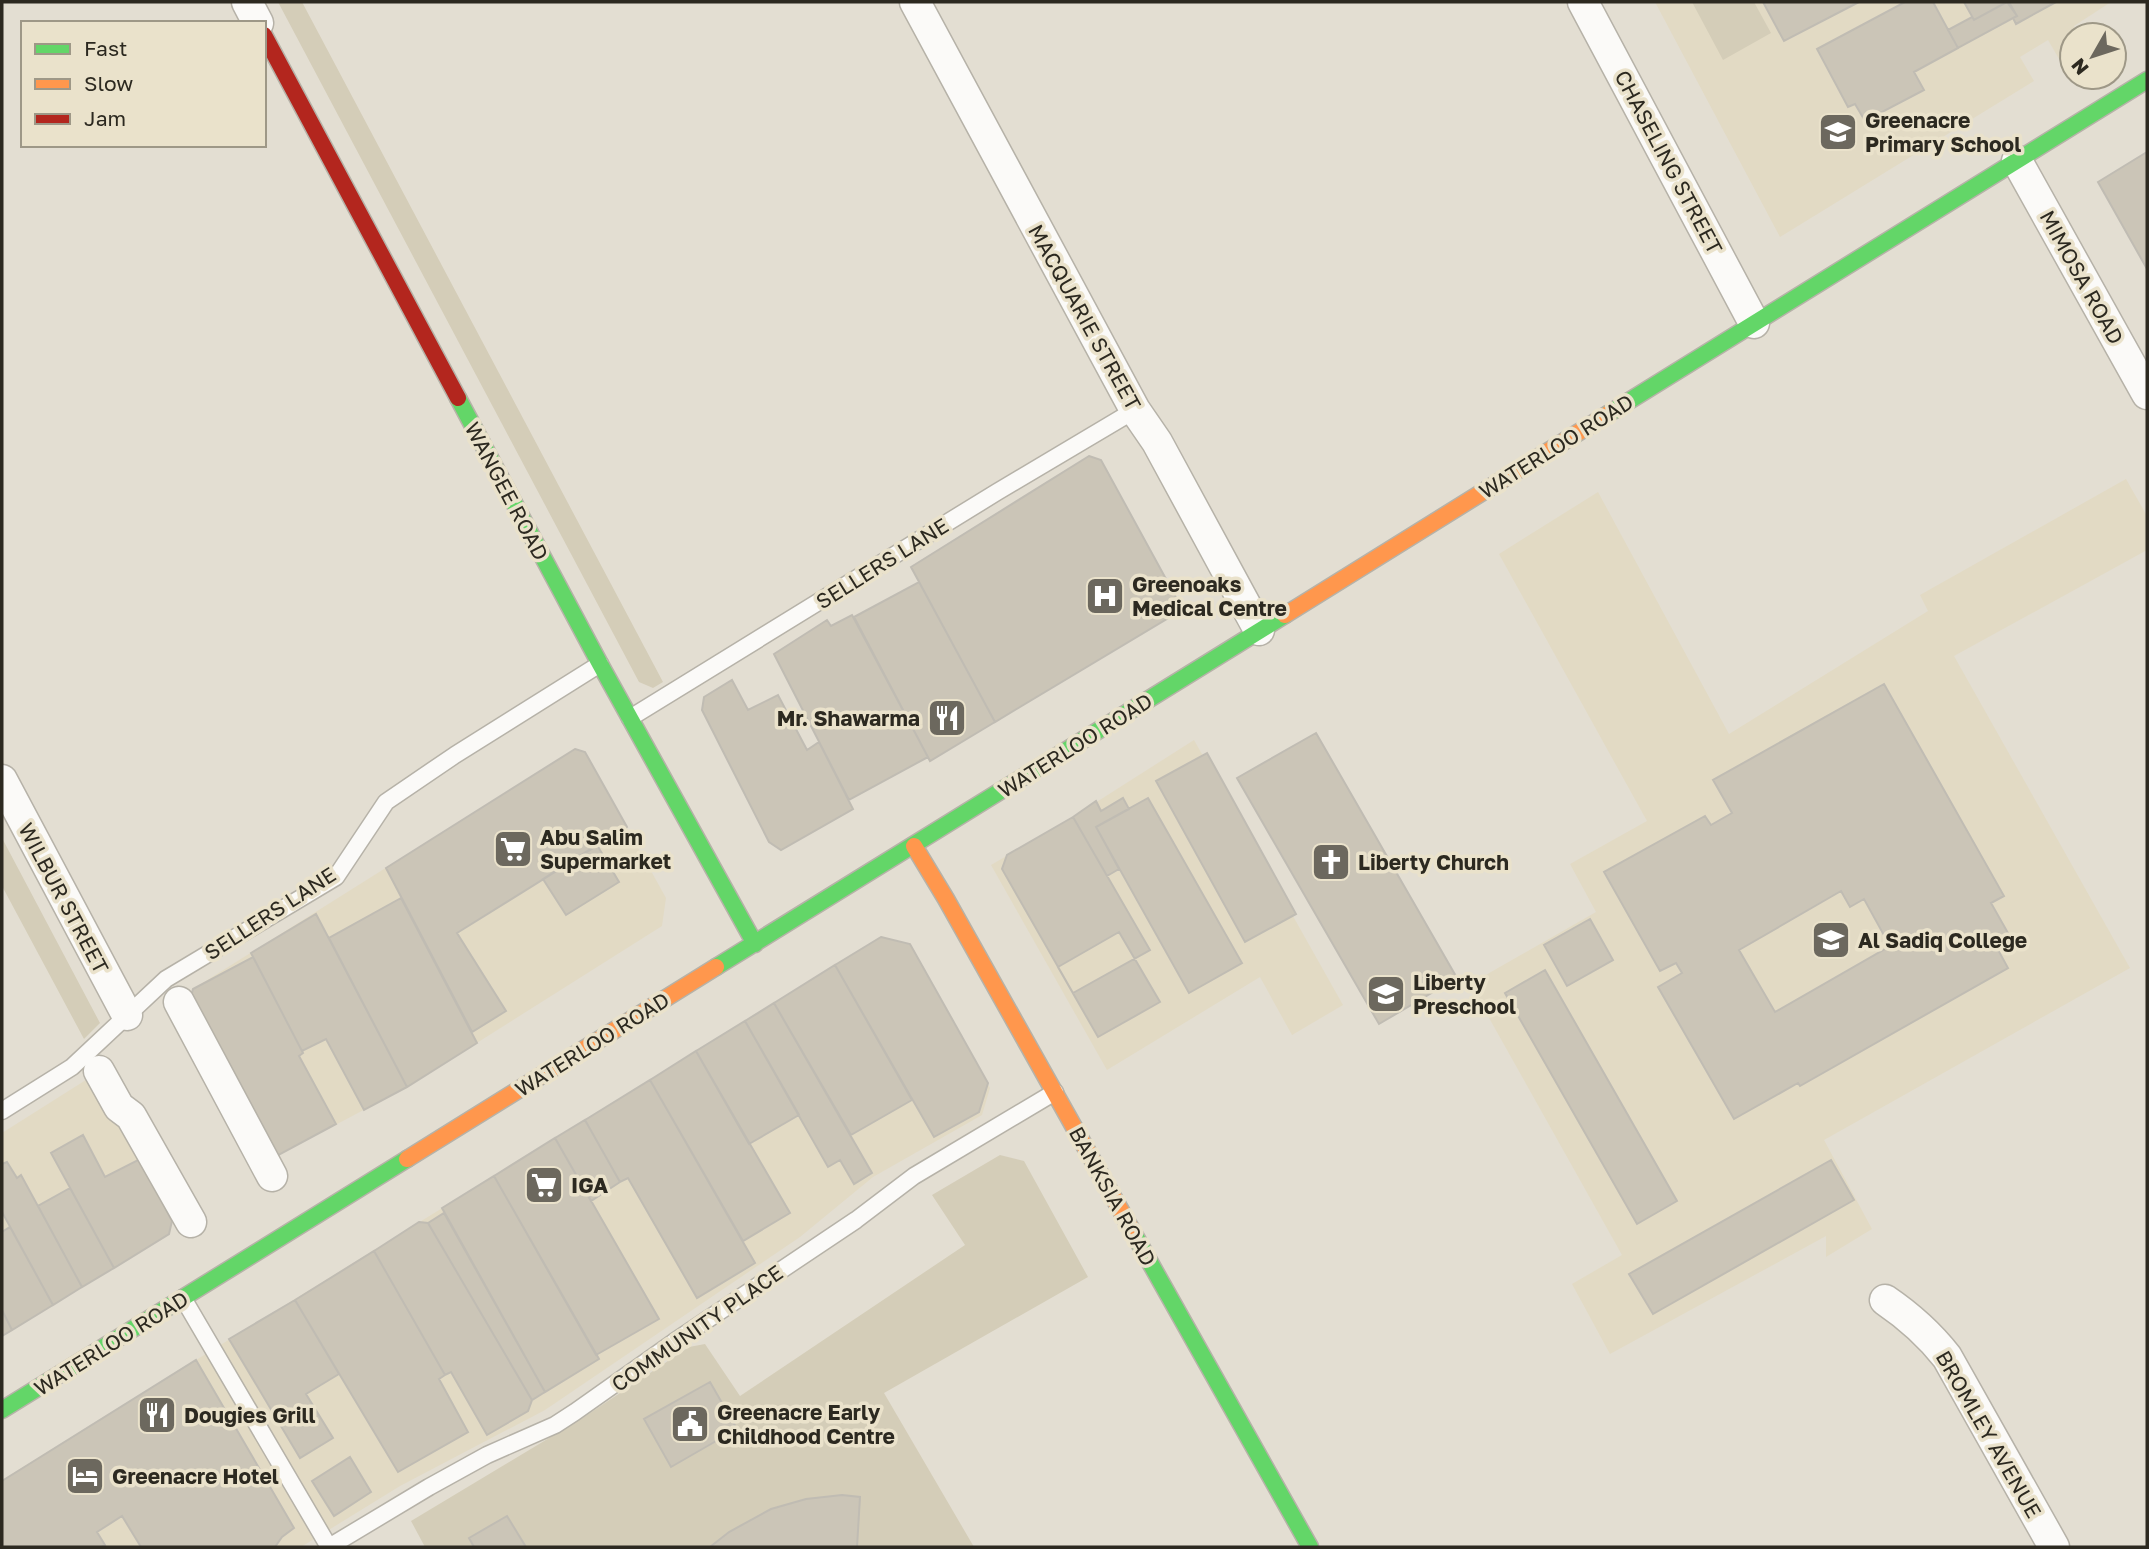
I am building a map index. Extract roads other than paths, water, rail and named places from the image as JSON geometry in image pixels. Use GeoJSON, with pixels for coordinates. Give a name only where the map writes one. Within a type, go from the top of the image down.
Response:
{"type":"FeatureCollection","features":[{"type":"Feature","properties":{"kind":"main road","name":"WANGEE ROAD"},"geometry":{"type":"LineString","coordinates":[[266,39],[600,664],[755,944]]}},
{"type":"Feature","properties":{"kind":"main road","name":"WATERLOO ROAD"},"geometry":{"type":"LineString","coordinates":[[2,1410],[2147,80]]}},
{"type":"Feature","properties":{"kind":"main road","name":"BANKSIA ROAD"},"geometry":{"type":"LineString","coordinates":[[914,846],[1310,1547]]}},
{"type":"Feature","properties":{"kind":"street"},"geometry":{"type":"LineString","coordinates":[[247,2],[257,21]]}},
{"type":"Feature","properties":{"kind":"street","name":"MACQUARIE STREET"},"geometry":{"type":"LineString","coordinates":[[915,2],[1135,410],[1157,442],[1259,630]]}},
{"type":"Feature","properties":{"kind":"street","name":"CHASELING STREET"},"geometry":{"type":"LineString","coordinates":[[1583,2],[1754,323]]}},
{"type":"Feature","properties":{"kind":"street","name":"MIMOSA ROAD"},"geometry":{"type":"LineString","coordinates":[[2017,160],[2147,394]]}},
{"type":"Feature","properties":{"kind":"street","name":"WILBUR STREET"},"geometry":{"type":"LineString","coordinates":[[2,780],[127,1016]]}},
{"type":"Feature","properties":{"kind":"street"},"geometry":{"type":"LineString","coordinates":[[179,1002],[272,1176]]}},
{"type":"Feature","properties":{"kind":"street"},"geometry":{"type":"LineString","coordinates":[[99,1071],[118,1107],[131,1116],[191,1222]]}},
{"type":"Feature","properties":{"kind":"street","name":"BROMLEY AVENUE"},"geometry":{"type":"LineString","coordinates":[[1885,1300],[1912,1318],[1947,1357],[2054,1547]]}},
{"type":"Feature","properties":{"kind":"lane","name":"SELLERS LANE"},"geometry":{"type":"LineString","coordinates":[[630,718],[1135,410]]}},
{"type":"Feature","properties":{"kind":"lane","name":"SELLERS LANE"},"geometry":{"type":"LineString","coordinates":[[2,1111],[72,1067],[166,979],[336,877],[386,802],[455,755],[600,664]]}},
{"type":"Feature","properties":{"kind":"lane","name":"COMMUNITY PLACE"},"geometry":{"type":"LineString","coordinates":[[329,1547],[487,1455],[542,1431],[575,1412],[856,1220],[914,1176],[1055,1092]]}},
{"type":"Feature","properties":{"kind":"lane"},"geometry":{"type":"LineString","coordinates":[[183,1298],[329,1547]]}},
{"type":"Feature","properties":{"kind":"place","name":"Greenacre Primary School"},"geometry":{"type":"Point","coordinates":[1838,132]}},
{"type":"Feature","properties":{"kind":"place","name":"Greenoaks Medical Centre"},"geometry":{"type":"Point","coordinates":[1105,596]}},
{"type":"Feature","properties":{"kind":"place","name":"Mr. Shawarma"},"geometry":{"type":"Point","coordinates":[947,718]}},
{"type":"Feature","properties":{"kind":"place","name":"Abu Salim Supermarket"},"geometry":{"type":"Point","coordinates":[513,849]}},
{"type":"Feature","properties":{"kind":"place","name":"Liberty Church"},"geometry":{"type":"Point","coordinates":[1331,862]}},
{"type":"Feature","properties":{"kind":"place","name":"Al Sadiq College"},"geometry":{"type":"Point","coordinates":[1831,940]}},
{"type":"Feature","properties":{"kind":"place","name":"Liberty Preschool"},"geometry":{"type":"Point","coordinates":[1386,994]}},
{"type":"Feature","properties":{"kind":"place","name":"IGA"},"geometry":{"type":"Point","coordinates":[544,1185]}},
{"type":"Feature","properties":{"kind":"place","name":"Dougies Grill"},"geometry":{"type":"Point","coordinates":[157,1415]}},
{"type":"Feature","properties":{"kind":"place","name":"Greenacre Early Childhood Centre"},"geometry":{"type":"Point","coordinates":[690,1424]}},
{"type":"Feature","properties":{"kind":"place","name":"Greenacre Hotel"},"geometry":{"type":"Point","coordinates":[85,1476]}}]}
